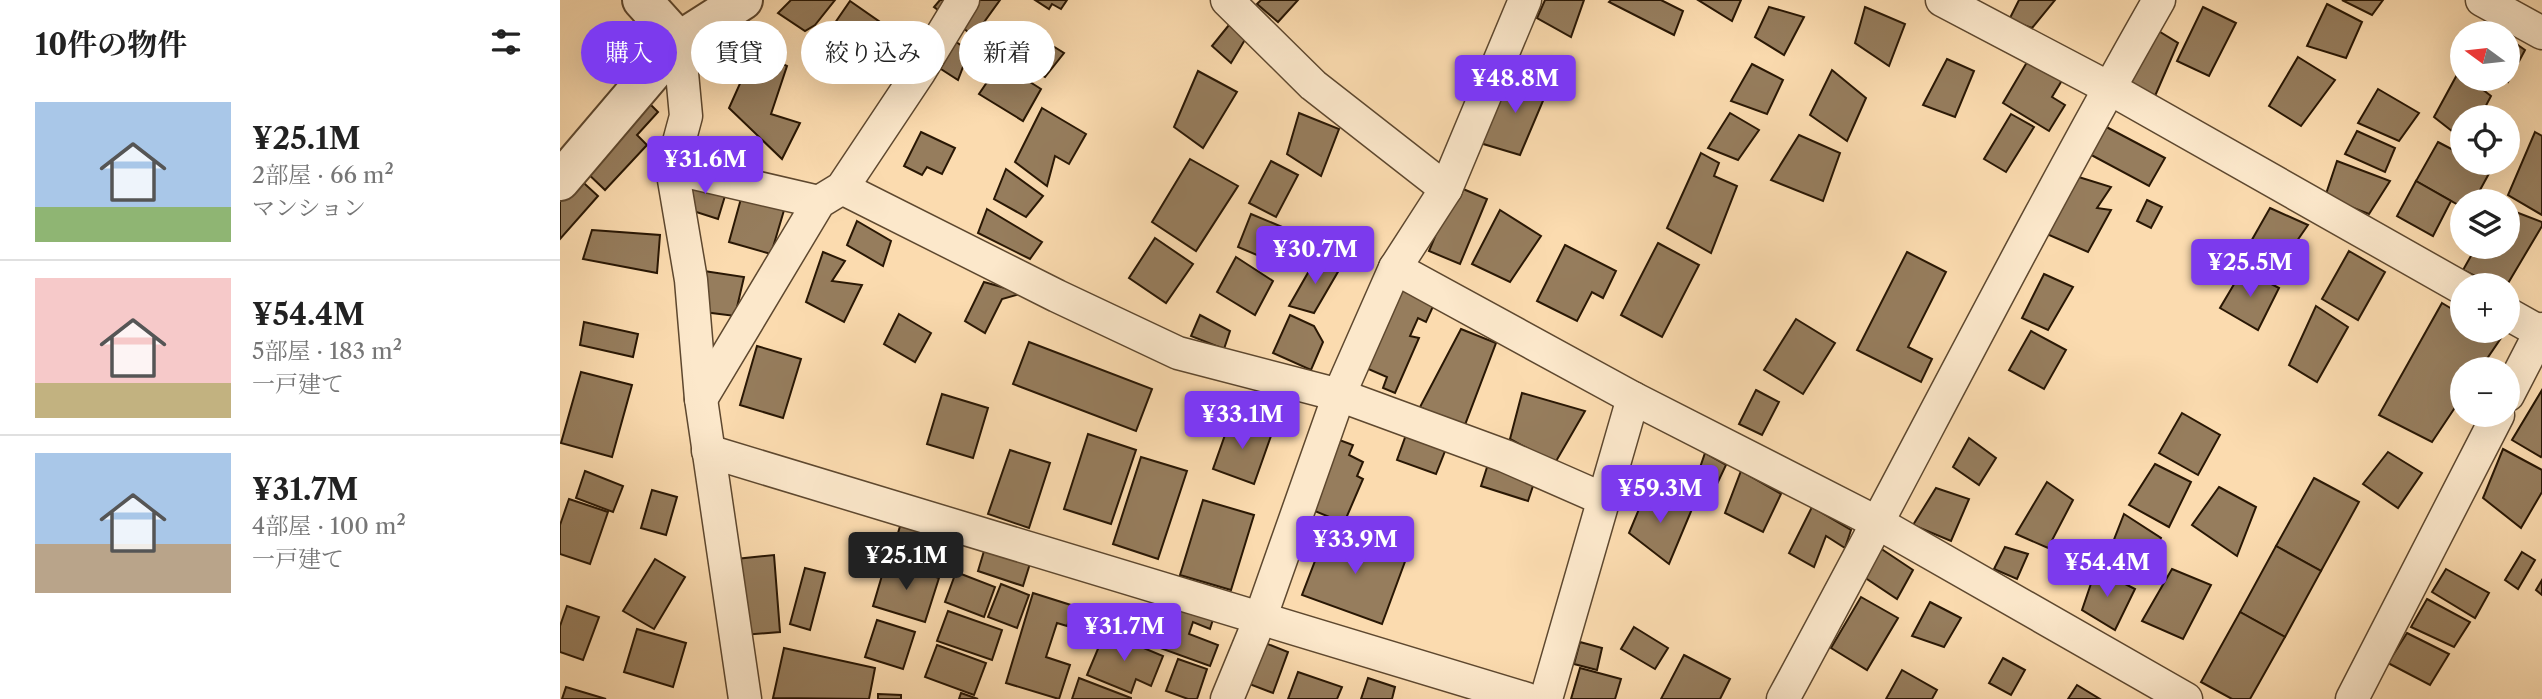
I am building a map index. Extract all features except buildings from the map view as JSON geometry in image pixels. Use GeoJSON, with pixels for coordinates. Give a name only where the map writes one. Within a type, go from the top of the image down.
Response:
{"type":"FeatureCollection","features":[{"type":"Feature","properties":{"kind":"street"},"geometry":{"type":"LineString","coordinates":[[642,0],[679,41],[686,116],[671,168],[691,280],[701,400],[744,699]]}},
{"type":"Feature","properties":{"kind":"street"},"geometry":{"type":"LineString","coordinates":[[560,181],[679,41],[743,0]]}},
{"type":"Feature","properties":{"kind":"street"},"geometry":{"type":"LineString","coordinates":[[701,400],[830,195],[920,71],[963,0]]}},
{"type":"Feature","properties":{"kind":"street"},"geometry":{"type":"LineString","coordinates":[[1227,0],[1313,85],[1446,189]]}},
{"type":"Feature","properties":{"kind":"street"},"geometry":{"type":"LineString","coordinates":[[1227,699],[1260,619],[1339,396],[1395,268],[1446,189],[1525,0]]}},
{"type":"Feature","properties":{"kind":"street"},"geometry":{"type":"LineString","coordinates":[[1942,0],[2109,88],[2450,281]]}},
{"type":"Feature","properties":{"kind":"street"},"geometry":{"type":"LineString","coordinates":[[1783,699],[2109,88],[2159,0]]}},
{"type":"Feature","properties":{"kind":"street"},"geometry":{"type":"LineString","coordinates":[[2482,0],[2542,33]]}},
{"type":"Feature","properties":{"kind":"street"},"geometry":{"type":"LineString","coordinates":[[671,168],[830,195],[1178,353],[1339,396],[1505,456],[1603,499]]}},
{"type":"Feature","properties":{"kind":"street"},"geometry":{"type":"LineString","coordinates":[[1395,268],[1633,398],[1878,523],[2186,699]]}},
{"type":"Feature","properties":{"kind":"street"},"geometry":{"type":"LineString","coordinates":[[2520,320],[2541,331],[2520,372]]}},
{"type":"Feature","properties":{"kind":"street"},"geometry":{"type":"LineString","coordinates":[[1546,699],[1633,398]]}},
{"type":"Feature","properties":{"kind":"street"},"geometry":{"type":"LineString","coordinates":[[2352,699],[2492,427]]}},
{"type":"Feature","properties":{"kind":"street"},"geometry":{"type":"LineString","coordinates":[[708,451],[1527,699]]}}]}
